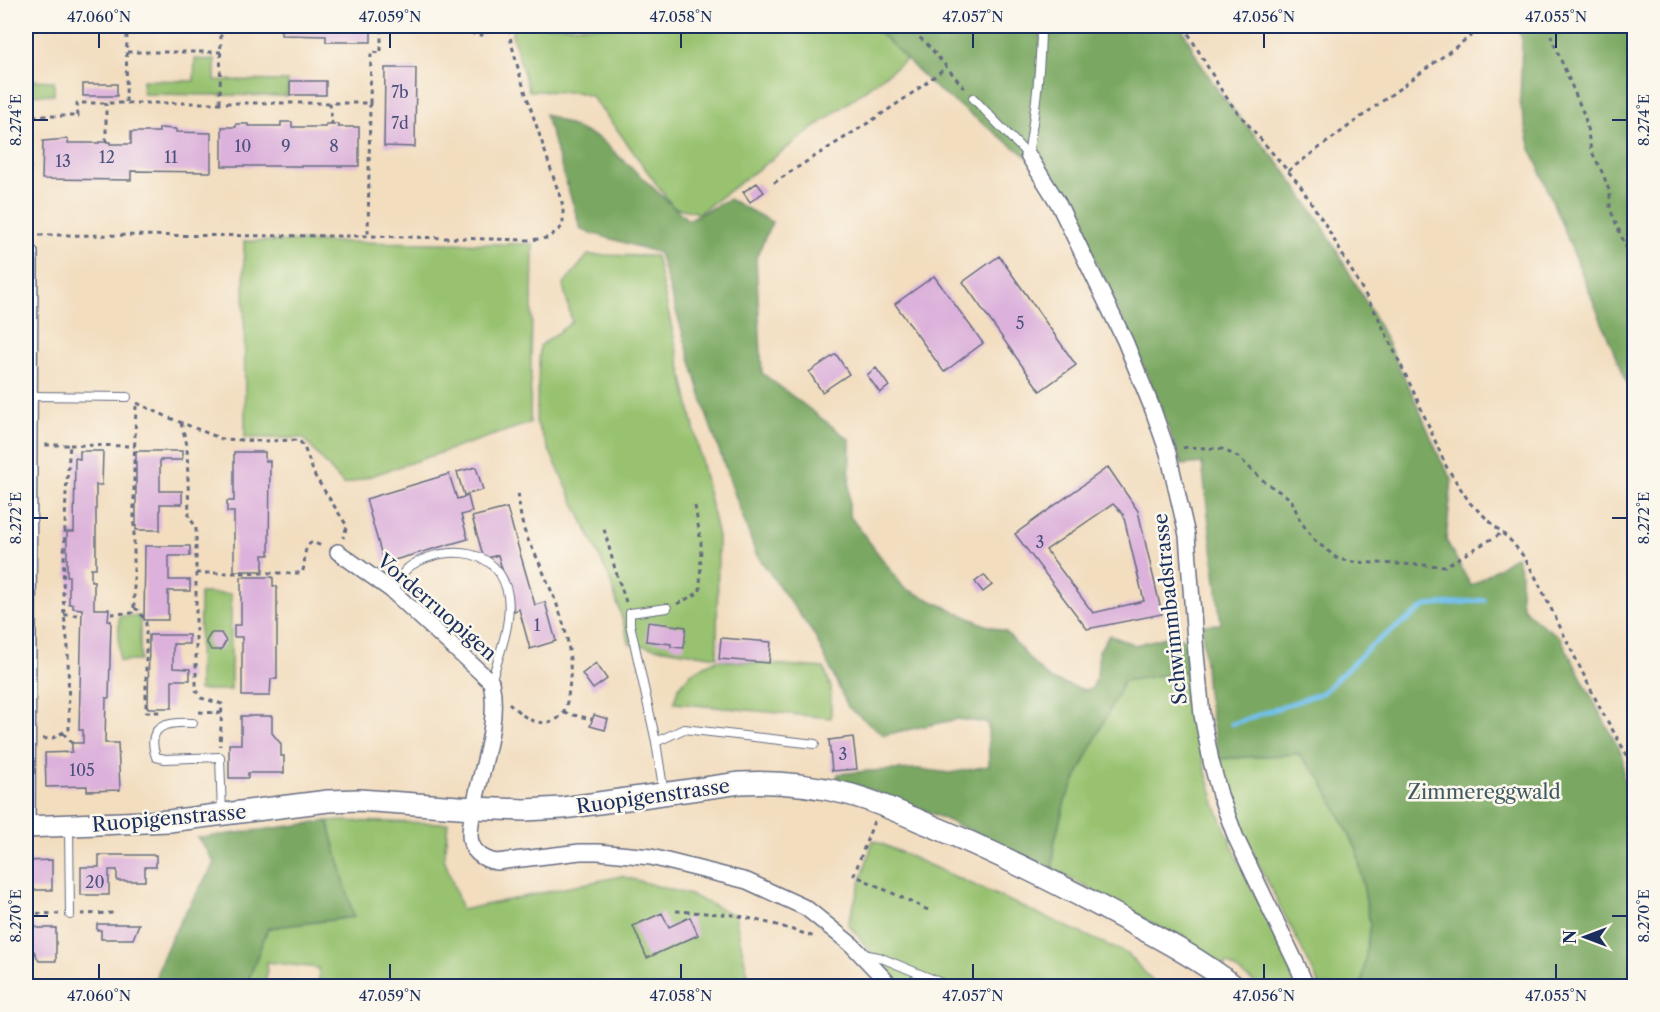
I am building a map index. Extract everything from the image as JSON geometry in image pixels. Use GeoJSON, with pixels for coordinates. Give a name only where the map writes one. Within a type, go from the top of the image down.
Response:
{"type":"FeatureCollection","features":[{"type":"Feature","properties":{"kind":"street","name":"Schwimmbadstrasse"},"geometry":{"type":"LineString","coordinates":[[1028,155],[1058,203],[1125,341],[1154,410],[1168,453],[1187,535],[1202,715],[1210,761],[1236,838],[1306,987]]}},
{"type":"Feature","properties":{"kind":"street"},"geometry":{"type":"LineString","coordinates":[[26,826],[29,396],[27,336],[30,253]]}},
{"type":"Feature","properties":{"kind":"street","name":"Vorderruopigen"},"geometry":{"type":"LineString","coordinates":[[338,552],[391,590],[491,682],[494,716],[473,808],[470,836],[473,848],[481,857],[497,862],[598,852],[651,857],[747,881],[806,908],[852,945],[891,987]]}},
{"type":"Feature","properties":{"kind":"street","name":"Ruopigenstrasse"},"geometry":{"type":"LineString","coordinates":[[26,826],[169,821],[328,801],[359,800],[525,810],[563,808],[740,783],[798,784],[849,794],[966,840],[1054,882],[1123,919],[1209,968],[1234,987]]}},
{"type":"Feature","properties":{"kind":"lane"},"geometry":{"type":"LineString","coordinates":[[1028,155],[1041,26]]}},
{"type":"Feature","properties":{"kind":"lane"},"geometry":{"type":"LineString","coordinates":[[973,98],[1028,155]]}},
{"type":"Feature","properties":{"kind":"lane"},"geometry":{"type":"LineString","coordinates":[[29,396],[128,397]]}},
{"type":"Feature","properties":{"kind":"lane"},"geometry":{"type":"LineString","coordinates":[[391,590],[410,566],[448,552],[468,553],[487,561],[505,585],[508,595],[508,619],[491,682]]}},
{"type":"Feature","properties":{"kind":"lane"},"geometry":{"type":"LineString","coordinates":[[664,795],[656,741],[630,624],[630,614],[667,609]]}},
{"type":"Feature","properties":{"kind":"lane"},"geometry":{"type":"LineString","coordinates":[[193,723],[165,724],[158,729],[154,736],[153,747],[156,757],[165,759],[220,757],[222,815]]}},
{"type":"Feature","properties":{"kind":"lane"},"geometry":{"type":"LineString","coordinates":[[656,741],[684,729],[814,744]]}},
{"type":"Feature","properties":{"kind":"lane"},"geometry":{"type":"LineString","coordinates":[[69,826],[70,915]]}},
{"type":"Feature","properties":{"kind":"lane"},"geometry":{"type":"LineString","coordinates":[[860,954],[879,957],[949,987]]}},
{"type":"Feature","properties":{"kind":"path"},"geometry":{"type":"LineString","coordinates":[[126,102],[127,26]]}},
{"type":"Feature","properties":{"kind":"path"},"geometry":{"type":"LineString","coordinates":[[220,102],[221,26]]}},
{"type":"Feature","properties":{"kind":"path"},"geometry":{"type":"LineString","coordinates":[[368,236],[371,52],[381,53],[381,26]]}},
{"type":"Feature","properties":{"kind":"path"},"geometry":{"type":"LineString","coordinates":[[464,26],[475,35],[486,35],[488,26]]}},
{"type":"Feature","properties":{"kind":"path"},"geometry":{"type":"LineString","coordinates":[[31,116],[28,159],[30,234],[368,236],[530,240],[548,238],[563,226],[562,206],[521,79],[509,26]]}},
{"type":"Feature","properties":{"kind":"path"},"geometry":{"type":"LineString","coordinates":[[906,26],[927,44],[973,98]]}},
{"type":"Feature","properties":{"kind":"path"},"geometry":{"type":"LineString","coordinates":[[1184,26],[1234,108],[1299,184],[1325,224],[1378,317],[1446,466],[1470,503],[1512,542],[1524,557],[1601,710],[1635,767]]}},
{"type":"Feature","properties":{"kind":"path"},"geometry":{"type":"LineString","coordinates":[[1288,171],[1484,26]]}},
{"type":"Feature","properties":{"kind":"path"},"geometry":{"type":"LineString","coordinates":[[1550,26],[1552,39],[1585,117],[1591,150],[1610,194],[1610,209],[1635,266]]}},
{"type":"Feature","properties":{"kind":"path"},"geometry":{"type":"LineString","coordinates":[[127,51],[221,52]]}},
{"type":"Feature","properties":{"kind":"path"},"geometry":{"type":"LineString","coordinates":[[774,183],[922,87],[947,66]]}},
{"type":"Feature","properties":{"kind":"path"},"geometry":{"type":"LineString","coordinates":[[26,115],[78,116],[77,103],[370,103]]}},
{"type":"Feature","properties":{"kind":"path"},"geometry":{"type":"LineString","coordinates":[[106,103],[106,141]]}},
{"type":"Feature","properties":{"kind":"path"},"geometry":{"type":"LineString","coordinates":[[330,103],[332,124]]}},
{"type":"Feature","properties":{"kind":"path"},"geometry":{"type":"LineString","coordinates":[[111,614],[132,613],[134,608],[136,402],[222,439],[298,440],[304,447],[315,476],[347,526],[338,552],[312,542],[307,544],[302,573],[196,573]]}},
{"type":"Feature","properties":{"kind":"path"},"geometry":{"type":"LineString","coordinates":[[181,422],[187,445],[189,517],[196,527],[196,690],[201,699],[222,704],[220,757]]}},
{"type":"Feature","properties":{"kind":"path"},"geometry":{"type":"LineString","coordinates":[[27,739],[53,738],[69,729],[68,647],[63,591],[70,445]]}},
{"type":"Feature","properties":{"kind":"path"},"geometry":{"type":"LineString","coordinates":[[28,446],[135,446]]}},
{"type":"Feature","properties":{"kind":"path"},"geometry":{"type":"LineString","coordinates":[[1168,453],[1188,447],[1198,447],[1222,449],[1238,457],[1266,483],[1291,499],[1300,520],[1313,539],[1338,559],[1353,562],[1444,566],[1502,533]]}},
{"type":"Feature","properties":{"kind":"path"},"geometry":{"type":"LineString","coordinates":[[494,699],[505,699],[525,718],[541,723],[553,722],[560,719],[564,713],[570,686],[571,659],[562,617],[524,527],[518,490]]}},
{"type":"Feature","properties":{"kind":"path"},"geometry":{"type":"LineString","coordinates":[[667,609],[700,592],[701,543],[694,506]]}},
{"type":"Feature","properties":{"kind":"path"},"geometry":{"type":"LineString","coordinates":[[604,529],[630,614]]}},
{"type":"Feature","properties":{"kind":"path"},"geometry":{"type":"LineString","coordinates":[[134,608],[146,622],[146,712],[169,712]]}},
{"type":"Feature","properties":{"kind":"path"},"geometry":{"type":"LineString","coordinates":[[64,615],[80,615]]}},
{"type":"Feature","properties":{"kind":"path"},"geometry":{"type":"LineString","coordinates":[[192,712],[222,713]]}},
{"type":"Feature","properties":{"kind":"path"},"geometry":{"type":"LineString","coordinates":[[564,713],[592,719]]}},
{"type":"Feature","properties":{"kind":"path"},"geometry":{"type":"LineString","coordinates":[[63,733],[72,743]]}},
{"type":"Feature","properties":{"kind":"path"},"geometry":{"type":"LineString","coordinates":[[867,839],[854,875],[928,910]]}},
{"type":"Feature","properties":{"kind":"path"},"geometry":{"type":"LineString","coordinates":[[676,911],[735,915],[820,938]]}},
{"type":"Feature","properties":{"kind":"green space"},"geometry":{"type":"Polygon","coordinates":[[[514,26],[873,26],[907,59],[699,213],[673,207],[591,96],[576,92],[529,91],[512,34],[514,26]]]}},
{"type":"Feature","properties":{"kind":"green space","name":"Zimmereggwald"},"geometry":{"type":"Polygon","coordinates":[[[873,26],[1181,26],[1199,61],[1221,95],[1285,171],[1322,225],[1375,318],[1413,395],[1441,461],[1452,479],[1446,540],[1471,586],[1516,556],[1521,573],[1523,607],[1534,619],[1560,637],[1623,757],[1623,777],[1634,797],[1634,986],[1363,986],[1370,924],[1357,850],[1320,777],[1298,754],[1219,759],[1207,693],[1202,625],[1221,624],[1202,463],[1182,465],[1151,383],[1059,181],[933,86],[873,26]]]}},
{"type":"Feature","properties":{"kind":"green space"},"geometry":{"type":"Polygon","coordinates":[[[1517,26],[1634,26],[1634,395],[1625,379],[1531,149],[1520,103],[1522,40],[1517,26]]]}},
{"type":"Feature","properties":{"kind":"green space"},"geometry":{"type":"Polygon","coordinates":[[[195,59],[215,60],[215,80],[288,81],[287,96],[143,94],[143,80],[194,81],[195,59]]]}},
{"type":"Feature","properties":{"kind":"green space"},"geometry":{"type":"Polygon","coordinates":[[[26,80],[54,81],[54,95],[26,94],[26,80]]]}},
{"type":"Feature","properties":{"kind":"green space"},"geometry":{"type":"Polygon","coordinates":[[[545,114],[600,139],[688,220],[729,199],[772,222],[756,258],[762,373],[850,440],[849,515],[904,588],[1006,632],[1051,680],[1085,690],[1092,688],[1097,676],[1099,651],[1109,635],[1135,645],[1170,636],[1186,642],[1189,671],[1124,681],[1065,801],[1054,844],[1053,869],[916,806],[837,778],[838,774],[867,771],[918,769],[950,773],[989,766],[988,723],[958,719],[884,735],[848,707],[815,636],[756,554],[708,419],[659,253],[581,230],[545,114]]]}},
{"type":"Feature","properties":{"kind":"green space"},"geometry":{"type":"Polygon","coordinates":[[[244,241],[533,244],[530,423],[344,485],[303,438],[245,438],[244,241]]]}},
{"type":"Feature","properties":{"kind":"green space"},"geometry":{"type":"Polygon","coordinates":[[[588,255],[656,256],[718,537],[717,657],[630,644],[609,577],[536,422],[540,346],[572,322],[563,285],[588,255]]]}},
{"type":"Feature","properties":{"kind":"green space"},"geometry":{"type":"Polygon","coordinates":[[[200,593],[231,594],[231,690],[199,690],[200,593]]]}},
{"type":"Feature","properties":{"kind":"green space"},"geometry":{"type":"Polygon","coordinates":[[[119,616],[140,616],[140,661],[119,661],[119,616]]]}},
{"type":"Feature","properties":{"kind":"green space"},"geometry":{"type":"Polygon","coordinates":[[[717,660],[824,668],[831,688],[831,718],[674,703],[678,688],[692,672],[717,660]]]}},
{"type":"Feature","properties":{"kind":"green space"},"geometry":{"type":"Polygon","coordinates":[[[1189,671],[1198,737],[1216,807],[1241,866],[1300,984],[1295,986],[1259,986],[1227,963],[1224,966],[1053,869],[1054,844],[1065,801],[1124,680],[1189,671]]]}},
{"type":"Feature","properties":{"kind":"green space"},"geometry":{"type":"Polygon","coordinates":[[[1299,754],[1320,777],[1357,850],[1370,924],[1363,986],[1320,986],[1256,859],[1234,808],[1219,759],[1299,754]]]}},
{"type":"Feature","properties":{"kind":"green space"},"geometry":{"type":"Polygon","coordinates":[[[328,821],[448,823],[444,858],[462,910],[621,876],[690,895],[735,915],[750,986],[320,986],[318,968],[267,962],[266,986],[246,986],[268,928],[353,917],[328,821]]]}},
{"type":"Feature","properties":{"kind":"green space"},"geometry":{"type":"Polygon","coordinates":[[[328,821],[354,917],[268,928],[246,986],[153,986],[172,938],[215,863],[198,838],[328,821]]]}},
{"type":"Feature","properties":{"kind":"green space"},"geometry":{"type":"Polygon","coordinates":[[[873,840],[1128,954],[1157,986],[899,986],[848,924],[873,840]]]}},
{"type":"Feature","properties":{"kind":"building"},"geometry":{"type":"Polygon","coordinates":[[[234,26],[371,26],[371,42],[326,42],[326,36],[281,35],[281,29],[234,28],[234,26]]]}},
{"type":"Feature","properties":{"kind":"building"},"geometry":{"type":"Polygon","coordinates":[[[385,68],[416,68],[415,147],[384,146],[385,68]]]}},
{"type":"Feature","properties":{"kind":"building"},"geometry":{"type":"Polygon","coordinates":[[[290,81],[326,81],[326,95],[290,95],[290,81]]]}},
{"type":"Feature","properties":{"kind":"building"},"geometry":{"type":"Polygon","coordinates":[[[83,84],[117,84],[117,96],[83,96],[83,84]]]}},
{"type":"Feature","properties":{"kind":"building"},"geometry":{"type":"Polygon","coordinates":[[[281,122],[292,122],[292,127],[326,127],[326,124],[338,124],[338,127],[359,127],[359,166],[222,166],[222,127],[236,127],[236,124],[281,126],[281,122]]]}},
{"type":"Feature","properties":{"kind":"building"},"geometry":{"type":"Polygon","coordinates":[[[159,128],[176,129],[176,132],[211,133],[211,172],[131,171],[131,180],[42,179],[43,141],[68,139],[68,143],[131,144],[131,132],[159,132],[159,128]]]}},
{"type":"Feature","properties":{"kind":"building"},"geometry":{"type":"Polygon","coordinates":[[[757,183],[764,192],[750,202],[743,192],[757,183]]]}},
{"type":"Feature","properties":{"kind":"building"},"geometry":{"type":"Polygon","coordinates":[[[999,256],[1076,365],[1040,391],[963,282],[999,256]]]}},
{"type":"Feature","properties":{"kind":"building"},"geometry":{"type":"Polygon","coordinates":[[[934,276],[983,343],[944,372],[895,304],[934,276]]]}},
{"type":"Feature","properties":{"kind":"building"},"geometry":{"type":"Polygon","coordinates":[[[836,354],[849,374],[822,392],[809,372],[836,354]]]}},
{"type":"Feature","properties":{"kind":"building"},"geometry":{"type":"Polygon","coordinates":[[[876,368],[889,386],[880,393],[867,375],[876,368]]]}},
{"type":"Feature","properties":{"kind":"building"},"geometry":{"type":"Polygon","coordinates":[[[80,451],[103,451],[102,485],[96,485],[96,568],[91,568],[91,581],[94,581],[94,609],[109,609],[108,621],[111,621],[105,743],[118,743],[120,790],[87,791],[87,786],[46,787],[45,753],[72,752],[72,743],[83,743],[83,730],[79,730],[82,609],[73,608],[73,604],[69,604],[69,576],[67,576],[67,532],[74,532],[75,458],[80,459],[80,451]]]}},
{"type":"Feature","properties":{"kind":"building"},"geometry":{"type":"Polygon","coordinates":[[[136,451],[182,451],[182,460],[160,460],[160,491],[182,491],[182,504],[160,504],[160,530],[136,530],[136,451]]]}},
{"type":"Feature","properties":{"kind":"building"},"geometry":{"type":"Polygon","coordinates":[[[234,452],[265,452],[265,461],[270,461],[269,555],[263,555],[263,571],[234,571],[234,512],[227,512],[227,501],[234,501],[234,452]]]}},
{"type":"Feature","properties":{"kind":"building"},"geometry":{"type":"Polygon","coordinates":[[[476,467],[483,490],[464,495],[457,472],[476,467]]]}},
{"type":"Feature","properties":{"kind":"building"},"geometry":{"type":"Polygon","coordinates":[[[1108,467],[1138,511],[1162,614],[1087,629],[1015,534],[1108,467]],[[1113,504],[1046,550],[1093,613],[1144,601],[1123,514],[1113,504]]]}},
{"type":"Feature","properties":{"kind":"building"},"geometry":{"type":"Polygon","coordinates":[[[449,474],[457,499],[468,496],[472,512],[461,515],[468,539],[384,563],[366,499],[449,474]]]}},
{"type":"Feature","properties":{"kind":"building"},"geometry":{"type":"Polygon","coordinates":[[[507,508],[535,605],[545,602],[556,641],[530,649],[519,609],[514,611],[498,555],[484,559],[472,517],[507,508]]]}},
{"type":"Feature","properties":{"kind":"building"},"geometry":{"type":"Polygon","coordinates":[[[145,546],[190,546],[190,556],[169,556],[169,580],[190,580],[190,591],[168,591],[168,620],[144,620],[145,546]]]}},
{"type":"Feature","properties":{"kind":"building"},"geometry":{"type":"Polygon","coordinates":[[[984,575],[992,585],[983,592],[975,582],[984,575]]]}},
{"type":"Feature","properties":{"kind":"building"},"geometry":{"type":"Polygon","coordinates":[[[241,577],[273,577],[273,586],[277,586],[277,679],[271,679],[270,696],[242,696],[242,637],[234,637],[234,625],[241,625],[241,577]]]}},
{"type":"Feature","properties":{"kind":"building"},"geometry":{"type":"Polygon","coordinates":[[[648,622],[686,627],[684,648],[646,641],[648,622]]]}},
{"type":"Feature","properties":{"kind":"building"},"geometry":{"type":"Polygon","coordinates":[[[211,633],[221,633],[226,641],[221,650],[211,650],[206,641],[211,633]]]}},
{"type":"Feature","properties":{"kind":"building"},"geometry":{"type":"Polygon","coordinates":[[[149,635],[189,635],[189,644],[173,644],[173,668],[190,669],[190,680],[172,680],[172,708],[148,708],[149,635]]]}},
{"type":"Feature","properties":{"kind":"building"},"geometry":{"type":"Polygon","coordinates":[[[721,638],[771,642],[769,663],[719,659],[721,638]]]}},
{"type":"Feature","properties":{"kind":"building"},"geometry":{"type":"Polygon","coordinates":[[[596,663],[607,679],[593,689],[582,674],[596,663]]]}},
{"type":"Feature","properties":{"kind":"building"},"geometry":{"type":"Polygon","coordinates":[[[594,715],[608,719],[605,730],[590,726],[594,715]]]}},
{"type":"Feature","properties":{"kind":"building"},"geometry":{"type":"Polygon","coordinates":[[[241,716],[272,716],[272,733],[281,744],[281,756],[284,756],[284,773],[248,773],[248,778],[229,778],[229,744],[241,744],[241,716]]]}},
{"type":"Feature","properties":{"kind":"building"},"geometry":{"type":"Polygon","coordinates":[[[853,737],[857,769],[832,771],[829,740],[853,737]]]}},
{"type":"Feature","properties":{"kind":"building"},"geometry":{"type":"Polygon","coordinates":[[[99,855],[156,855],[156,867],[145,867],[145,881],[117,881],[117,870],[109,870],[109,895],[81,895],[81,867],[99,867],[99,855]]]}},
{"type":"Feature","properties":{"kind":"building"},"geometry":{"type":"Polygon","coordinates":[[[52,860],[52,890],[26,890],[26,861],[52,860]]]}},
{"type":"Feature","properties":{"kind":"building"},"geometry":{"type":"Polygon","coordinates":[[[662,913],[669,927],[690,917],[698,935],[647,958],[633,926],[662,913]]]}},
{"type":"Feature","properties":{"kind":"building"},"geometry":{"type":"Polygon","coordinates":[[[32,922],[37,928],[56,928],[56,961],[39,961],[34,951],[26,951],[26,926],[32,922]]]}},
{"type":"Feature","properties":{"kind":"building"},"geometry":{"type":"Polygon","coordinates":[[[97,924],[139,924],[133,939],[101,939],[101,930],[97,930],[97,924]]]}},
{"type":"Feature","properties":{"kind":"waterway"},"geometry":{"type":"LineString","coordinates":[[1232,724],[1322,693],[1373,644],[1426,606],[1484,600]]}}]}
